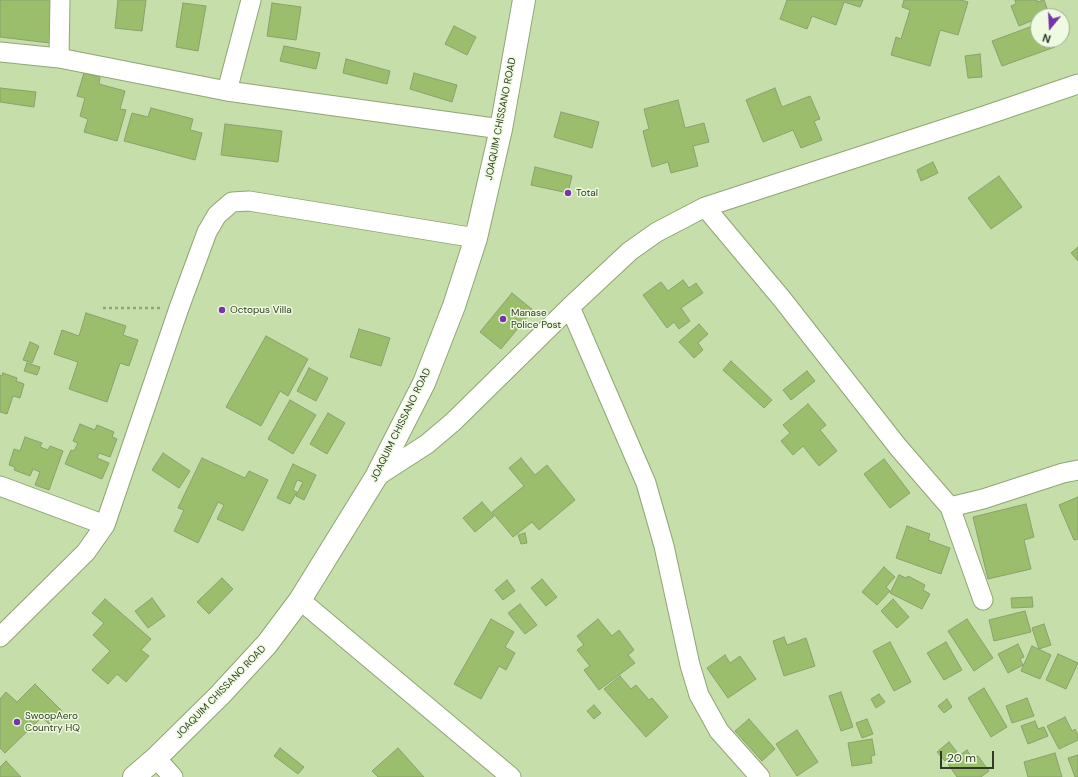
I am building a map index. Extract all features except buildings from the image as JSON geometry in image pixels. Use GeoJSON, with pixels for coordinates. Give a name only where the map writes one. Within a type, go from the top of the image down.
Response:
{"type":"FeatureCollection","features":[{"type":"Feature","properties":{"kind":"highway","name":"JOAQUIM CHISSANO ROAD"},"geometry":{"type":"LineString","coordinates":[[134,777],[156,758],[220,695],[267,644],[300,600],[376,477],[424,384],[454,306],[476,238],[501,129],[524,0]]}},
{"type":"Feature","properties":{"kind":"street"},"geometry":{"type":"LineString","coordinates":[[59,58],[60,0]]}},
{"type":"Feature","properties":{"kind":"street"},"geometry":{"type":"LineString","coordinates":[[227,91],[251,0]]}},
{"type":"Feature","properties":{"kind":"street"},"geometry":{"type":"LineString","coordinates":[[0,52],[59,58],[227,91],[501,129]]}},
{"type":"Feature","properties":{"kind":"street"},"geometry":{"type":"LineString","coordinates":[[376,477],[427,444],[453,422],[570,307],[630,251],[657,232],[705,207],[1078,84]]}},
{"type":"Feature","properties":{"kind":"street"},"geometry":{"type":"LineString","coordinates":[[0,637],[86,552],[105,525],[179,308],[207,232],[216,215],[232,202],[249,201],[476,238]]}},
{"type":"Feature","properties":{"kind":"street"},"geometry":{"type":"LineString","coordinates":[[705,207],[782,299],[898,447],[950,507],[984,600]]}},
{"type":"Feature","properties":{"kind":"street"},"geometry":{"type":"LineString","coordinates":[[570,307],[646,483],[664,546],[690,665],[699,694],[719,731],[760,777]]}},
{"type":"Feature","properties":{"kind":"street"},"geometry":{"type":"LineString","coordinates":[[950,507],[983,499],[1063,473],[1078,470]]}},
{"type":"Feature","properties":{"kind":"street"},"geometry":{"type":"LineString","coordinates":[[0,486],[105,525]]}},
{"type":"Feature","properties":{"kind":"street"},"geometry":{"type":"LineString","coordinates":[[300,600],[511,777]]}},
{"type":"Feature","properties":{"kind":"street"},"geometry":{"type":"LineString","coordinates":[[156,758],[173,777]]}},
{"type":"Feature","properties":{"kind":"path"},"geometry":{"type":"LineString","coordinates":[[103,308],[179,308]]}},
{"type":"Feature","properties":{"kind":"place","name":"Total"},"geometry":{"type":"Point","coordinates":[568,193]}},
{"type":"Feature","properties":{"kind":"place","name":"Octopus Villa"},"geometry":{"type":"Point","coordinates":[222,310]}},
{"type":"Feature","properties":{"kind":"place","name":"Manase Police Post"},"geometry":{"type":"Point","coordinates":[503,319]}},
{"type":"Feature","properties":{"kind":"place","name":"SwoopAero Country HQ"},"geometry":{"type":"Point","coordinates":[17,722]}}]}
